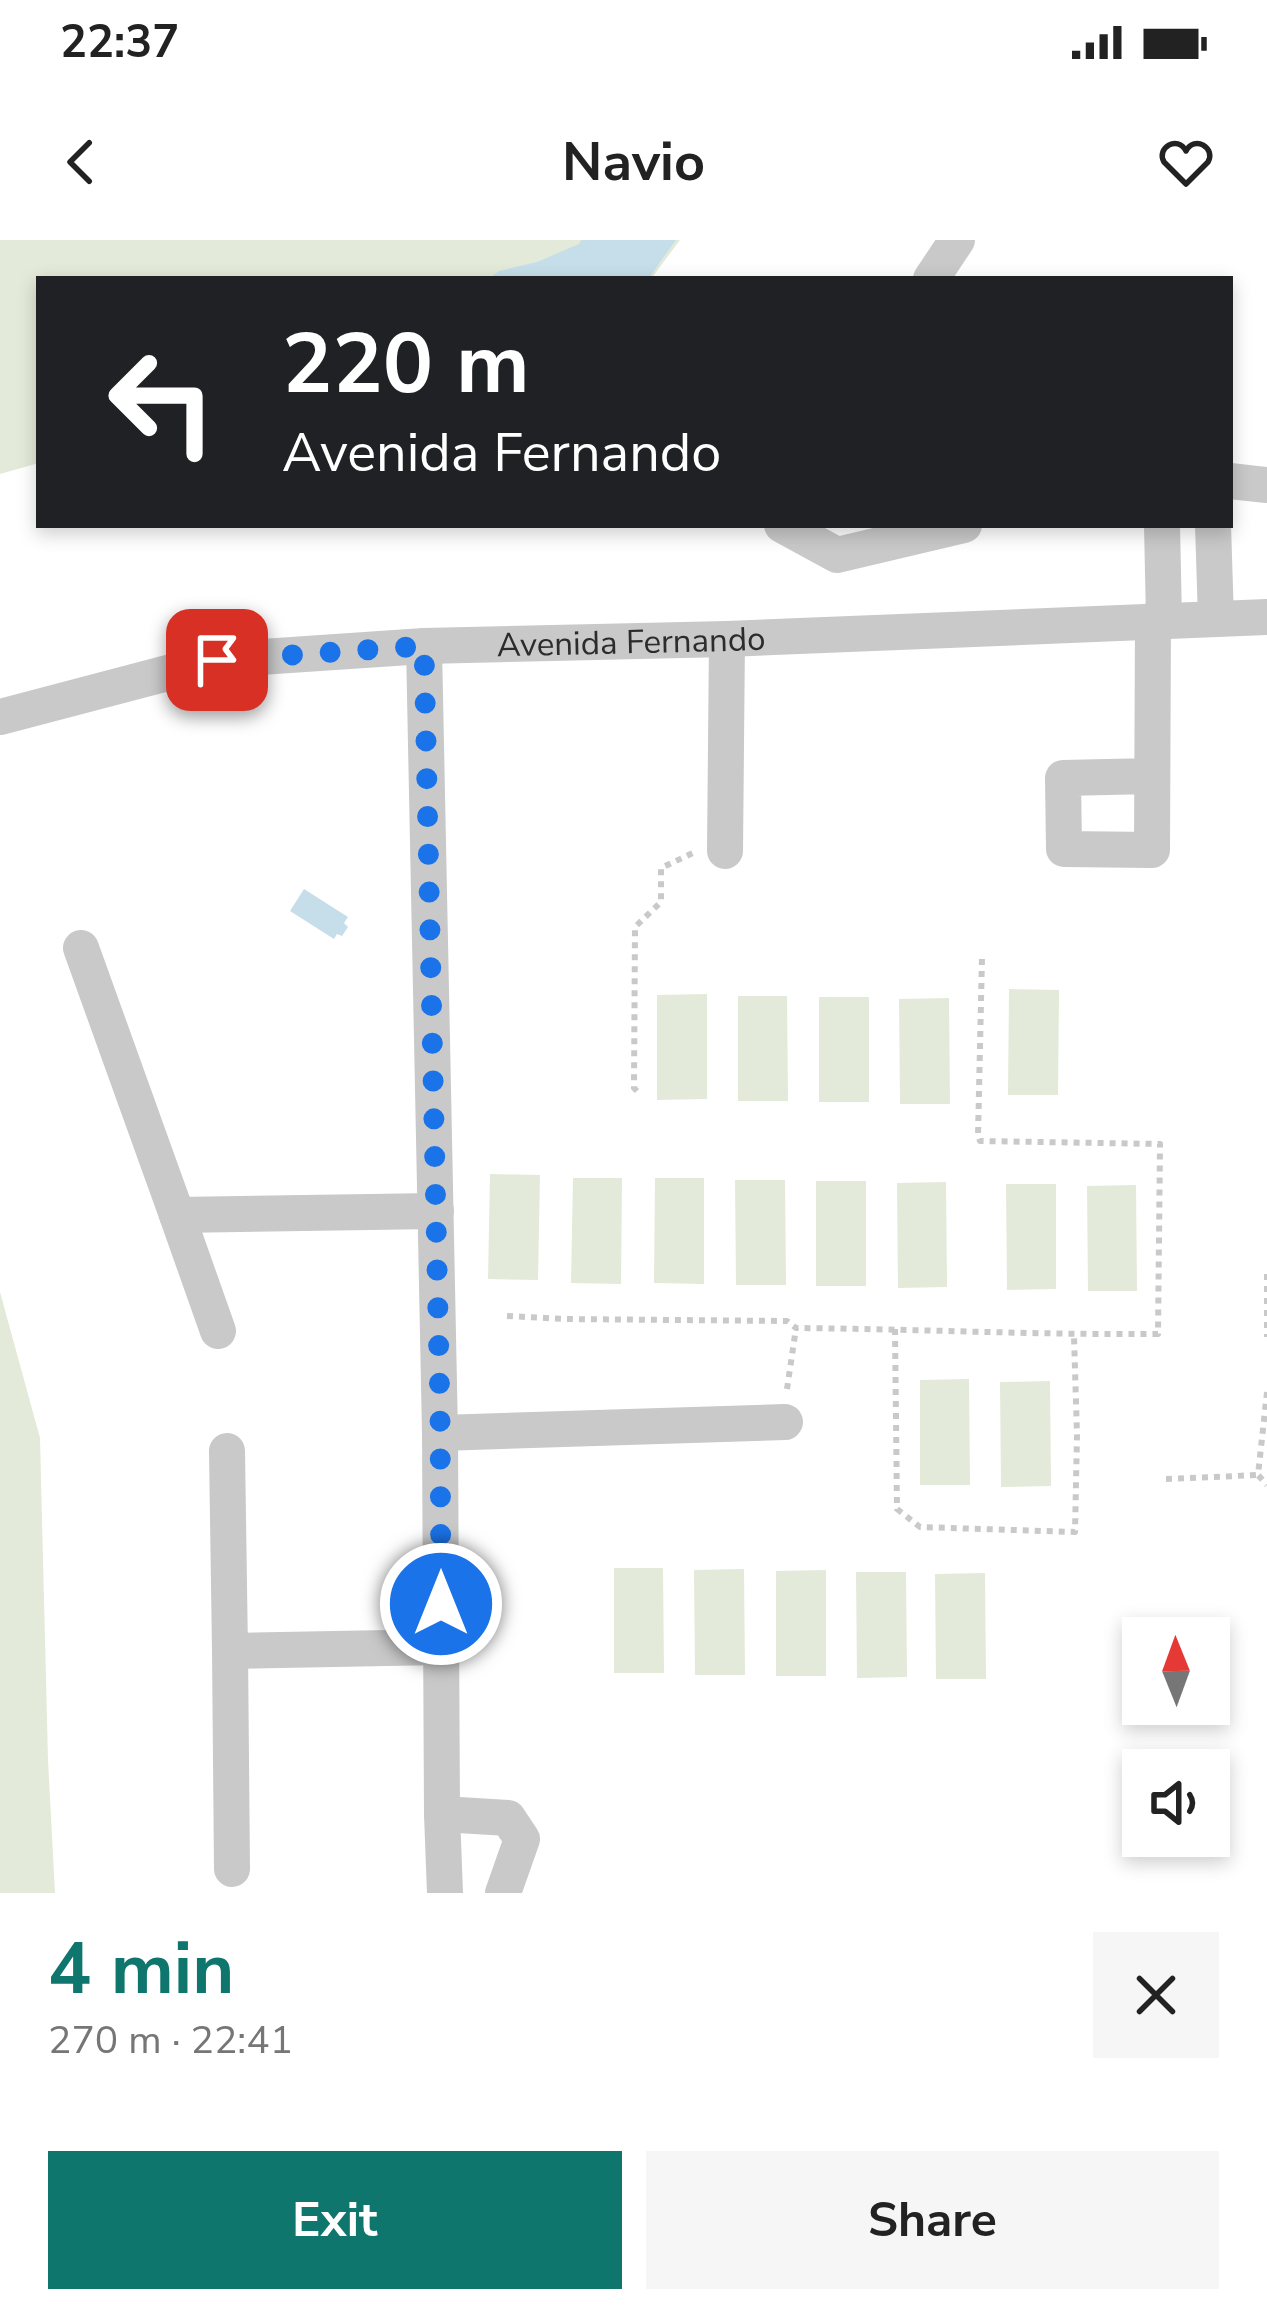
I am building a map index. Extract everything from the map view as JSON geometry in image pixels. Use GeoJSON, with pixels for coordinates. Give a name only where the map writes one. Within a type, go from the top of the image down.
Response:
{"type":"FeatureCollection","features":[{"type":"Feature","properties":{"kind":"street"},"geometry":{"type":"LineString","coordinates":[[933,276],[957,240]]}},
{"type":"Feature","properties":{"kind":"street"},"geometry":{"type":"LineString","coordinates":[[1233,481],[1267,485]]}},
{"type":"Feature","properties":{"kind":"street"},"geometry":{"type":"LineString","coordinates":[[786,528],[837,555],[951,528]]}},
{"type":"Feature","properties":{"kind":"street"},"geometry":{"type":"LineString","coordinates":[[1152,776],[1162,528]]}},
{"type":"Feature","properties":{"kind":"street"},"geometry":{"type":"LineString","coordinates":[[1213,528],[1216,619]]}},
{"type":"Feature","properties":{"kind":"street","name":"Avenida Fernando"},"geometry":{"type":"LineString","coordinates":[[0,717],[217,660],[424,646],[1267,617]]}},
{"type":"Feature","properties":{"kind":"street"},"geometry":{"type":"LineString","coordinates":[[725,844],[727,639]]}},
{"type":"Feature","properties":{"kind":"street"},"geometry":{"type":"LineString","coordinates":[[424,646],[446,1893]]}},
{"type":"Feature","properties":{"kind":"street"},"geometry":{"type":"LineString","coordinates":[[81,948],[218,1331]]}},
{"type":"Feature","properties":{"kind":"street"},"geometry":{"type":"LineString","coordinates":[[177,1215],[436,1211]]}},
{"type":"Feature","properties":{"kind":"street"},"geometry":{"type":"LineString","coordinates":[[440,1433],[783,1422]]}},
{"type":"Feature","properties":{"kind":"street"},"geometry":{"type":"LineString","coordinates":[[227,1451],[232,1869]]}},
{"type":"Feature","properties":{"kind":"street"},"geometry":{"type":"LineString","coordinates":[[230,1651],[441,1647]]}},
{"type":"Feature","properties":{"kind":"street"},"geometry":{"type":"LineString","coordinates":[[442,1814],[508,1817],[523,1839],[503,1893]]}},
{"type":"Feature","properties":{"kind":"path"},"geometry":{"type":"LineString","coordinates":[[637,1091],[635,928],[661,902],[662,868],[725,844]]}},
{"type":"Feature","properties":{"kind":"path"},"geometry":{"type":"LineString","coordinates":[[507,1316],[787,1321],[796,1328],[1158,1334],[1160,1144],[980,1142],[982,957]]}},
{"type":"Feature","properties":{"kind":"path"},"geometry":{"type":"LineString","coordinates":[[1267,1274],[1267,1337]]}},
{"type":"Feature","properties":{"kind":"path"},"geometry":{"type":"LineString","coordinates":[[783,1422],[796,1328]]}},
{"type":"Feature","properties":{"kind":"path"},"geometry":{"type":"LineString","coordinates":[[895,1329],[897,1509],[920,1527],[964,1529],[1075,1532],[1074,1335]]}},
{"type":"Feature","properties":{"kind":"path"},"geometry":{"type":"LineString","coordinates":[[1267,1392],[1258,1475],[1267,1485]]}},
{"type":"Feature","properties":{"kind":"path"},"geometry":{"type":"LineString","coordinates":[[1166,1479],[1258,1475]]}},
{"type":"Feature","properties":{"kind":"green space"},"geometry":{"type":"Polygon","coordinates":[[[0,240],[680,240],[653,276],[36,276],[36,464],[0,474],[0,240]]]}},
{"type":"Feature","properties":{"kind":"green space"},"geometry":{"type":"Polygon","coordinates":[[[1009,989],[1059,990],[1058,1095],[1008,1095],[1009,989]]]}},
{"type":"Feature","properties":{"kind":"green space"},"geometry":{"type":"Polygon","coordinates":[[[707,994],[707,1099],[657,1100],[657,995],[707,994]]]}},
{"type":"Feature","properties":{"kind":"green space"},"geometry":{"type":"Polygon","coordinates":[[[738,996],[787,996],[788,1101],[738,1101],[738,996]]]}},
{"type":"Feature","properties":{"kind":"green space"},"geometry":{"type":"Polygon","coordinates":[[[819,997],[869,997],[869,1102],[819,1102],[819,997]]]}},
{"type":"Feature","properties":{"kind":"green space"},"geometry":{"type":"Polygon","coordinates":[[[949,998],[950,1104],[900,1104],[899,999],[949,998]]]}},
{"type":"Feature","properties":{"kind":"green space"},"geometry":{"type":"Polygon","coordinates":[[[490,1174],[540,1175],[538,1280],[488,1279],[490,1174]]]}},
{"type":"Feature","properties":{"kind":"green space"},"geometry":{"type":"Polygon","coordinates":[[[573,1178],[622,1178],[621,1284],[571,1283],[573,1178]]]}},
{"type":"Feature","properties":{"kind":"green space"},"geometry":{"type":"Polygon","coordinates":[[[655,1178],[704,1178],[704,1284],[654,1283],[655,1178]]]}},
{"type":"Feature","properties":{"kind":"green space"},"geometry":{"type":"Polygon","coordinates":[[[735,1180],[785,1180],[786,1285],[736,1285],[735,1180]]]}},
{"type":"Feature","properties":{"kind":"green space"},"geometry":{"type":"Polygon","coordinates":[[[816,1181],[866,1181],[866,1286],[816,1286],[816,1181]]]}},
{"type":"Feature","properties":{"kind":"green space"},"geometry":{"type":"Polygon","coordinates":[[[946,1182],[947,1287],[898,1288],[897,1183],[946,1182]]]}},
{"type":"Feature","properties":{"kind":"green space"},"geometry":{"type":"Polygon","coordinates":[[[1006,1184],[1056,1184],[1056,1289],[1007,1290],[1006,1184]]]}},
{"type":"Feature","properties":{"kind":"green space"},"geometry":{"type":"Polygon","coordinates":[[[1136,1185],[1137,1291],[1088,1291],[1087,1186],[1136,1185]]]}},
{"type":"Feature","properties":{"kind":"green space"},"geometry":{"type":"Polygon","coordinates":[[[0,1292],[40,1438],[55,1893],[0,1893],[0,1292]]]}},
{"type":"Feature","properties":{"kind":"green space"},"geometry":{"type":"Polygon","coordinates":[[[969,1379],[970,1485],[920,1485],[920,1380],[969,1379]]]}},
{"type":"Feature","properties":{"kind":"green space"},"geometry":{"type":"Polygon","coordinates":[[[1050,1381],[1051,1486],[1001,1487],[1000,1382],[1050,1381]]]}},
{"type":"Feature","properties":{"kind":"green space"},"geometry":{"type":"Polygon","coordinates":[[[614,1568],[663,1568],[664,1673],[614,1673],[614,1568]]]}},
{"type":"Feature","properties":{"kind":"green space"},"geometry":{"type":"Polygon","coordinates":[[[744,1569],[745,1675],[695,1675],[694,1570],[744,1569]]]}},
{"type":"Feature","properties":{"kind":"green space"},"geometry":{"type":"Polygon","coordinates":[[[826,1570],[826,1676],[776,1676],[776,1571],[826,1570]]]}},
{"type":"Feature","properties":{"kind":"green space"},"geometry":{"type":"Polygon","coordinates":[[[856,1572],[906,1572],[907,1677],[857,1678],[856,1572]]]}},
{"type":"Feature","properties":{"kind":"green space"},"geometry":{"type":"Polygon","coordinates":[[[985,1573],[986,1679],[936,1679],[935,1574],[985,1573]]]}},
{"type":"Feature","properties":{"kind":"water"},"geometry":{"type":"Polygon","coordinates":[[[581,240],[676,240],[650,276],[492,276],[581,240]]]}},
{"type":"Feature","properties":{"kind":"water"},"geometry":{"type":"Polygon","coordinates":[[[304,889],[348,917],[342,936],[337,934],[334,939],[290,911],[304,889]]]}},
{"type":"Feature","properties":{"kind":"route"},"geometry":{"type":"LineString","coordinates":[[217,660],[424,646],[441,1604]]}}]}
